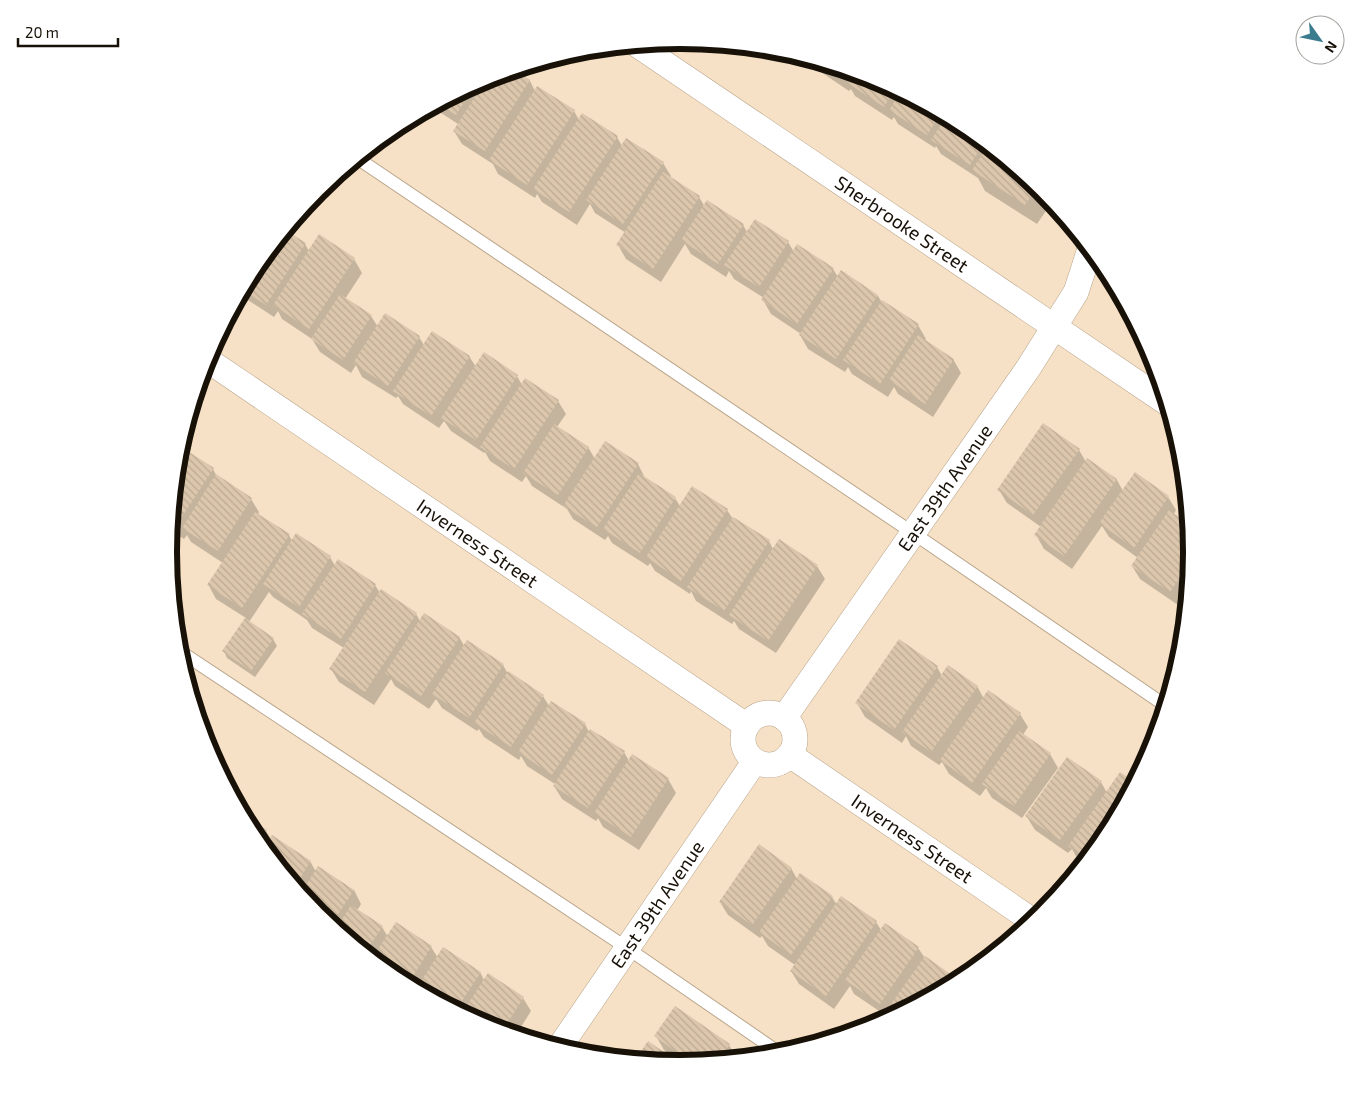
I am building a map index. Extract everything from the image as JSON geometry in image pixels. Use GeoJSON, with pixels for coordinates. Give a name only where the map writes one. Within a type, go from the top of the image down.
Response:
{"type":"FeatureCollection","features":[{"type":"Feature","properties":{"kind":"street","name":"Sherbrooke Street"},"geometry":{"type":"LineString","coordinates":[[645,50],[1159,398]]}},
{"type":"Feature","properties":{"kind":"street","name":"East 39th Avenue"},"geometry":{"type":"LineString","coordinates":[[784,718],[1029,367],[1076,292],[1087,257]]}},
{"type":"Feature","properties":{"kind":"street","name":"Inverness Street"},"geometry":{"type":"LineString","coordinates":[[213,364],[747,726]]}},
{"type":"Feature","properties":{"kind":"street"},"geometry":{"type":"LineString","coordinates":[[763,714],[774,714],[784,718],[791,725],[795,735],[795,746],[790,755],[782,762],[773,765],[764,765],[754,761],[744,745],[747,726],[754,718],[763,714]]}},
{"type":"Feature","properties":{"kind":"street","name":"Inverness Street"},"geometry":{"type":"LineString","coordinates":[[790,755],[1027,917]]}},
{"type":"Feature","properties":{"kind":"street","name":"East 39th Avenue"},"geometry":{"type":"LineString","coordinates":[[563,1041],[754,761]]}},
{"type":"Feature","properties":{"kind":"lane"},"geometry":{"type":"LineString","coordinates":[[363,162],[1160,702]]}},
{"type":"Feature","properties":{"kind":"lane"},"geometry":{"type":"LineString","coordinates":[[188,656],[626,948],[770,1047]]}},
{"type":"Feature","properties":{"kind":"building"},"geometry":{"type":"Polygon","coordinates":[[[832,72],[843,75],[841,78],[832,72]]]}},
{"type":"Feature","properties":{"kind":"building"},"geometry":{"type":"Polygon","coordinates":[[[521,74],[530,80],[485,151],[453,131],[479,91],[521,74]]]}},
{"type":"Feature","properties":{"kind":"building"},"geometry":{"type":"Polygon","coordinates":[[[849,78],[891,95],[884,107],[846,82],[849,78]]]}},
{"type":"Feature","properties":{"kind":"building"},"geometry":{"type":"Polygon","coordinates":[[[537,86],[575,110],[527,185],[489,160],[537,86]]]}},
{"type":"Feature","properties":{"kind":"building"},"geometry":{"type":"Polygon","coordinates":[[[468,96],[456,115],[444,108],[468,96]]]}},
{"type":"Feature","properties":{"kind":"building"},"geometry":{"type":"Polygon","coordinates":[[[897,98],[937,119],[927,135],[889,110],[897,98]]]}},
{"type":"Feature","properties":{"kind":"building"},"geometry":{"type":"Polygon","coordinates":[[[582,113],[618,136],[569,212],[533,189],[582,113]]]}},
{"type":"Feature","properties":{"kind":"building"},"geometry":{"type":"Polygon","coordinates":[[[942,123],[980,149],[970,165],[931,140],[942,123]]]}},
{"type":"Feature","properties":{"kind":"building"},"geometry":{"type":"Polygon","coordinates":[[[626,138],[664,162],[623,224],[586,200],[626,138]]]}},
{"type":"Feature","properties":{"kind":"building"},"geometry":{"type":"Polygon","coordinates":[[[984,152],[1033,193],[1025,205],[972,170],[984,152]]]}},
{"type":"Feature","properties":{"kind":"building"},"geometry":{"type":"Polygon","coordinates":[[[663,172],[700,196],[653,269],[616,245],[663,172]]]}},
{"type":"Feature","properties":{"kind":"building"},"geometry":{"type":"Polygon","coordinates":[[[707,200],[744,224],[718,264],[681,240],[707,200]]]}},
{"type":"Feature","properties":{"kind":"building"},"geometry":{"type":"Polygon","coordinates":[[[755,219],[789,241],[759,287],[724,265],[755,219]]]}},
{"type":"Feature","properties":{"kind":"building"},"geometry":{"type":"Polygon","coordinates":[[[291,234],[306,243],[266,305],[248,293],[291,234]]]}},
{"type":"Feature","properties":{"kind":"building"},"geometry":{"type":"Polygon","coordinates":[[[319,234],[355,258],[309,329],[273,305],[319,234]]]}},
{"type":"Feature","properties":{"kind":"building"},"geometry":{"type":"Polygon","coordinates":[[[797,244],[834,268],[797,324],[761,300],[797,244]]]}},
{"type":"Feature","properties":{"kind":"building"},"geometry":{"type":"Polygon","coordinates":[[[841,270],[878,295],[836,359],[799,335],[841,270]]]}},
{"type":"Feature","properties":{"kind":"building"},"geometry":{"type":"Polygon","coordinates":[[[340,294],[372,315],[343,360],[311,339],[340,294]]]}},
{"type":"Feature","properties":{"kind":"building"},"geometry":{"type":"Polygon","coordinates":[[[882,300],[919,324],[880,384],[843,360],[882,300]]]}},
{"type":"Feature","properties":{"kind":"building"},"geometry":{"type":"Polygon","coordinates":[[[385,313],[420,336],[388,386],[353,363],[385,313]]]}},
{"type":"Feature","properties":{"kind":"building"},"geometry":{"type":"Polygon","coordinates":[[[432,331],[470,356],[431,416],[393,391],[432,331]]]}},
{"type":"Feature","properties":{"kind":"building"},"geometry":{"type":"Polygon","coordinates":[[[918,335],[954,359],[925,404],[889,380],[918,335]]]}},
{"type":"Feature","properties":{"kind":"building"},"geometry":{"type":"Polygon","coordinates":[[[484,352],[518,375],[476,440],[441,418],[484,352]]]}},
{"type":"Feature","properties":{"kind":"building"},"geometry":{"type":"Polygon","coordinates":[[[525,378],[559,400],[514,469],[480,447],[525,378]]]}},
{"type":"Feature","properties":{"kind":"building"},"geometry":{"type":"Polygon","coordinates":[[[1043,423],[1080,449],[1033,515],[997,490],[1043,423]]]}},
{"type":"Feature","properties":{"kind":"building"},"geometry":{"type":"Polygon","coordinates":[[[554,424],[589,447],[558,495],[523,473],[554,424]]]}},
{"type":"Feature","properties":{"kind":"building"},"geometry":{"type":"Polygon","coordinates":[[[605,441],[639,463],[597,527],[563,506],[605,441]]]}},
{"type":"Feature","properties":{"kind":"building"},"geometry":{"type":"Polygon","coordinates":[[[187,450],[214,468],[178,523],[187,450]]]}},
{"type":"Feature","properties":{"kind":"building"},"geometry":{"type":"Polygon","coordinates":[[[1087,458],[1117,479],[1064,556],[1034,535],[1087,458]]]}},
{"type":"Feature","properties":{"kind":"building"},"geometry":{"type":"Polygon","coordinates":[[[1135,472],[1169,496],[1134,548],[1099,523],[1135,472]]]}},
{"type":"Feature","properties":{"kind":"building"},"geometry":{"type":"Polygon","coordinates":[[[639,473],[676,497],[640,553],[603,529],[639,473]]]}},
{"type":"Feature","properties":{"kind":"building"},"geometry":{"type":"Polygon","coordinates":[[[216,474],[252,498],[218,551],[182,528],[216,474]]]}},
{"type":"Feature","properties":{"kind":"building"},"geometry":{"type":"Polygon","coordinates":[[[692,486],[728,509],[681,581],[646,557],[692,486]]]}},
{"type":"Feature","properties":{"kind":"building"},"geometry":{"type":"Polygon","coordinates":[[[1169,510],[1182,519],[1182,574],[1170,592],[1131,566],[1169,510]]]}},
{"type":"Feature","properties":{"kind":"building"},"geometry":{"type":"Polygon","coordinates":[[[255,512],[290,534],[242,608],[207,585],[255,512]]]}},
{"type":"Feature","properties":{"kind":"building"},"geometry":{"type":"Polygon","coordinates":[[[733,517],[770,540],[724,611],[687,587],[733,517]]]}},
{"type":"Feature","properties":{"kind":"building"},"geometry":{"type":"Polygon","coordinates":[[[296,533],[331,556],[299,607],[263,584],[296,533]]]}},
{"type":"Feature","properties":{"kind":"building"},"geometry":{"type":"Polygon","coordinates":[[[779,539],[818,565],[768,641],[729,615],[779,539]]]}},
{"type":"Feature","properties":{"kind":"building"},"geometry":{"type":"Polygon","coordinates":[[[338,559],[376,584],[341,639],[302,614],[338,559]]]}},
{"type":"Feature","properties":{"kind":"building"},"geometry":{"type":"Polygon","coordinates":[[[381,589],[417,613],[365,692],[329,669],[381,589]]]}},
{"type":"Feature","properties":{"kind":"building"},"geometry":{"type":"Polygon","coordinates":[[[424,613],[460,637],[421,696],[385,673],[424,613]]]}},
{"type":"Feature","properties":{"kind":"building"},"geometry":{"type":"Polygon","coordinates":[[[245,618],[274,638],[251,671],[222,651],[245,618]]]}},
{"type":"Feature","properties":{"kind":"building"},"geometry":{"type":"Polygon","coordinates":[[[899,639],[938,666],[894,730],[855,703],[899,639]]]}},
{"type":"Feature","properties":{"kind":"building"},"geometry":{"type":"Polygon","coordinates":[[[467,640],[504,664],[469,718],[432,694],[467,640]]]}},
{"type":"Feature","properties":{"kind":"building"},"geometry":{"type":"Polygon","coordinates":[[[948,665],[978,686],[931,752],[902,732],[948,665]]]}},
{"type":"Feature","properties":{"kind":"building"},"geometry":{"type":"Polygon","coordinates":[[[508,671],[544,695],[511,747],[474,723],[508,671]]]}},
{"type":"Feature","properties":{"kind":"building"},"geometry":{"type":"Polygon","coordinates":[[[988,690],[1021,713],[972,783],[940,760],[988,690]]]}},
{"type":"Feature","properties":{"kind":"building"},"geometry":{"type":"Polygon","coordinates":[[[551,701],[586,723],[552,775],[518,752],[551,701]]]}},
{"type":"Feature","properties":{"kind":"building"},"geometry":{"type":"Polygon","coordinates":[[[590,729],[625,751],[588,808],[553,786],[590,729]]]}},
{"type":"Feature","properties":{"kind":"building"},"geometry":{"type":"Polygon","coordinates":[[[1019,731],[1051,753],[1014,806],[982,784],[1019,731]]]}},
{"type":"Feature","properties":{"kind":"building"},"geometry":{"type":"Polygon","coordinates":[[[632,754],[669,778],[631,837],[594,813],[632,754]]]}},
{"type":"Feature","properties":{"kind":"building"},"geometry":{"type":"Polygon","coordinates":[[[1067,757],[1102,781],[1060,840],[1025,816],[1067,757]]]}},
{"type":"Feature","properties":{"kind":"building"},"geometry":{"type":"Polygon","coordinates":[[[1120,772],[1129,778],[1116,804],[1081,855],[1068,846],[1120,772]]]}},
{"type":"Feature","properties":{"kind":"building"},"geometry":{"type":"Polygon","coordinates":[[[256,823],[267,830],[264,835],[256,823]]]}},
{"type":"Feature","properties":{"kind":"building"},"geometry":{"type":"Polygon","coordinates":[[[272,835],[311,861],[299,880],[281,858],[268,841],[272,835]]]}},
{"type":"Feature","properties":{"kind":"building"},"geometry":{"type":"Polygon","coordinates":[[[759,844],[792,868],[752,925],[719,902],[759,844]]]}},
{"type":"Feature","properties":{"kind":"building"},"geometry":{"type":"Polygon","coordinates":[[[318,866],[354,890],[335,918],[305,887],[318,866]]]}},
{"type":"Feature","properties":{"kind":"building"},"geometry":{"type":"Polygon","coordinates":[[[800,873],[833,896],[791,955],[759,932],[800,873]]]}},
{"type":"Feature","properties":{"kind":"building"},"geometry":{"type":"Polygon","coordinates":[[[841,896],[877,921],[826,996],[790,971],[841,896]]]}},
{"type":"Feature","properties":{"kind":"building"},"geometry":{"type":"Polygon","coordinates":[[[351,905],[383,926],[369,947],[340,923],[351,905]]]}},
{"type":"Feature","properties":{"kind":"building"},"geometry":{"type":"Polygon","coordinates":[[[396,922],[432,946],[412,978],[376,952],[396,922]]]}},
{"type":"Feature","properties":{"kind":"building"},"geometry":{"type":"Polygon","coordinates":[[[885,923],[919,947],[880,1004],[845,980],[885,923]]]}},
{"type":"Feature","properties":{"kind":"building"},"geometry":{"type":"Polygon","coordinates":[[[443,947],[481,972],[460,1004],[420,983],[443,947]]]}},
{"type":"Feature","properties":{"kind":"building"},"geometry":{"type":"Polygon","coordinates":[[[925,956],[952,975],[932,988],[886,1011],[925,956]]]}},
{"type":"Feature","properties":{"kind":"building"},"geometry":{"type":"Polygon","coordinates":[[[488,973],[524,997],[506,1024],[466,1007],[488,973]]]}},
{"type":"Feature","properties":{"kind":"building"},"geometry":{"type":"Polygon","coordinates":[[[675,1006],[730,1044],[724,1053],[681,1055],[654,1036],[675,1006]]]}},
{"type":"Feature","properties":{"kind":"building"},"geometry":{"type":"Polygon","coordinates":[[[648,1041],[668,1055],[647,1054],[640,1053],[648,1041]]]}}]}
